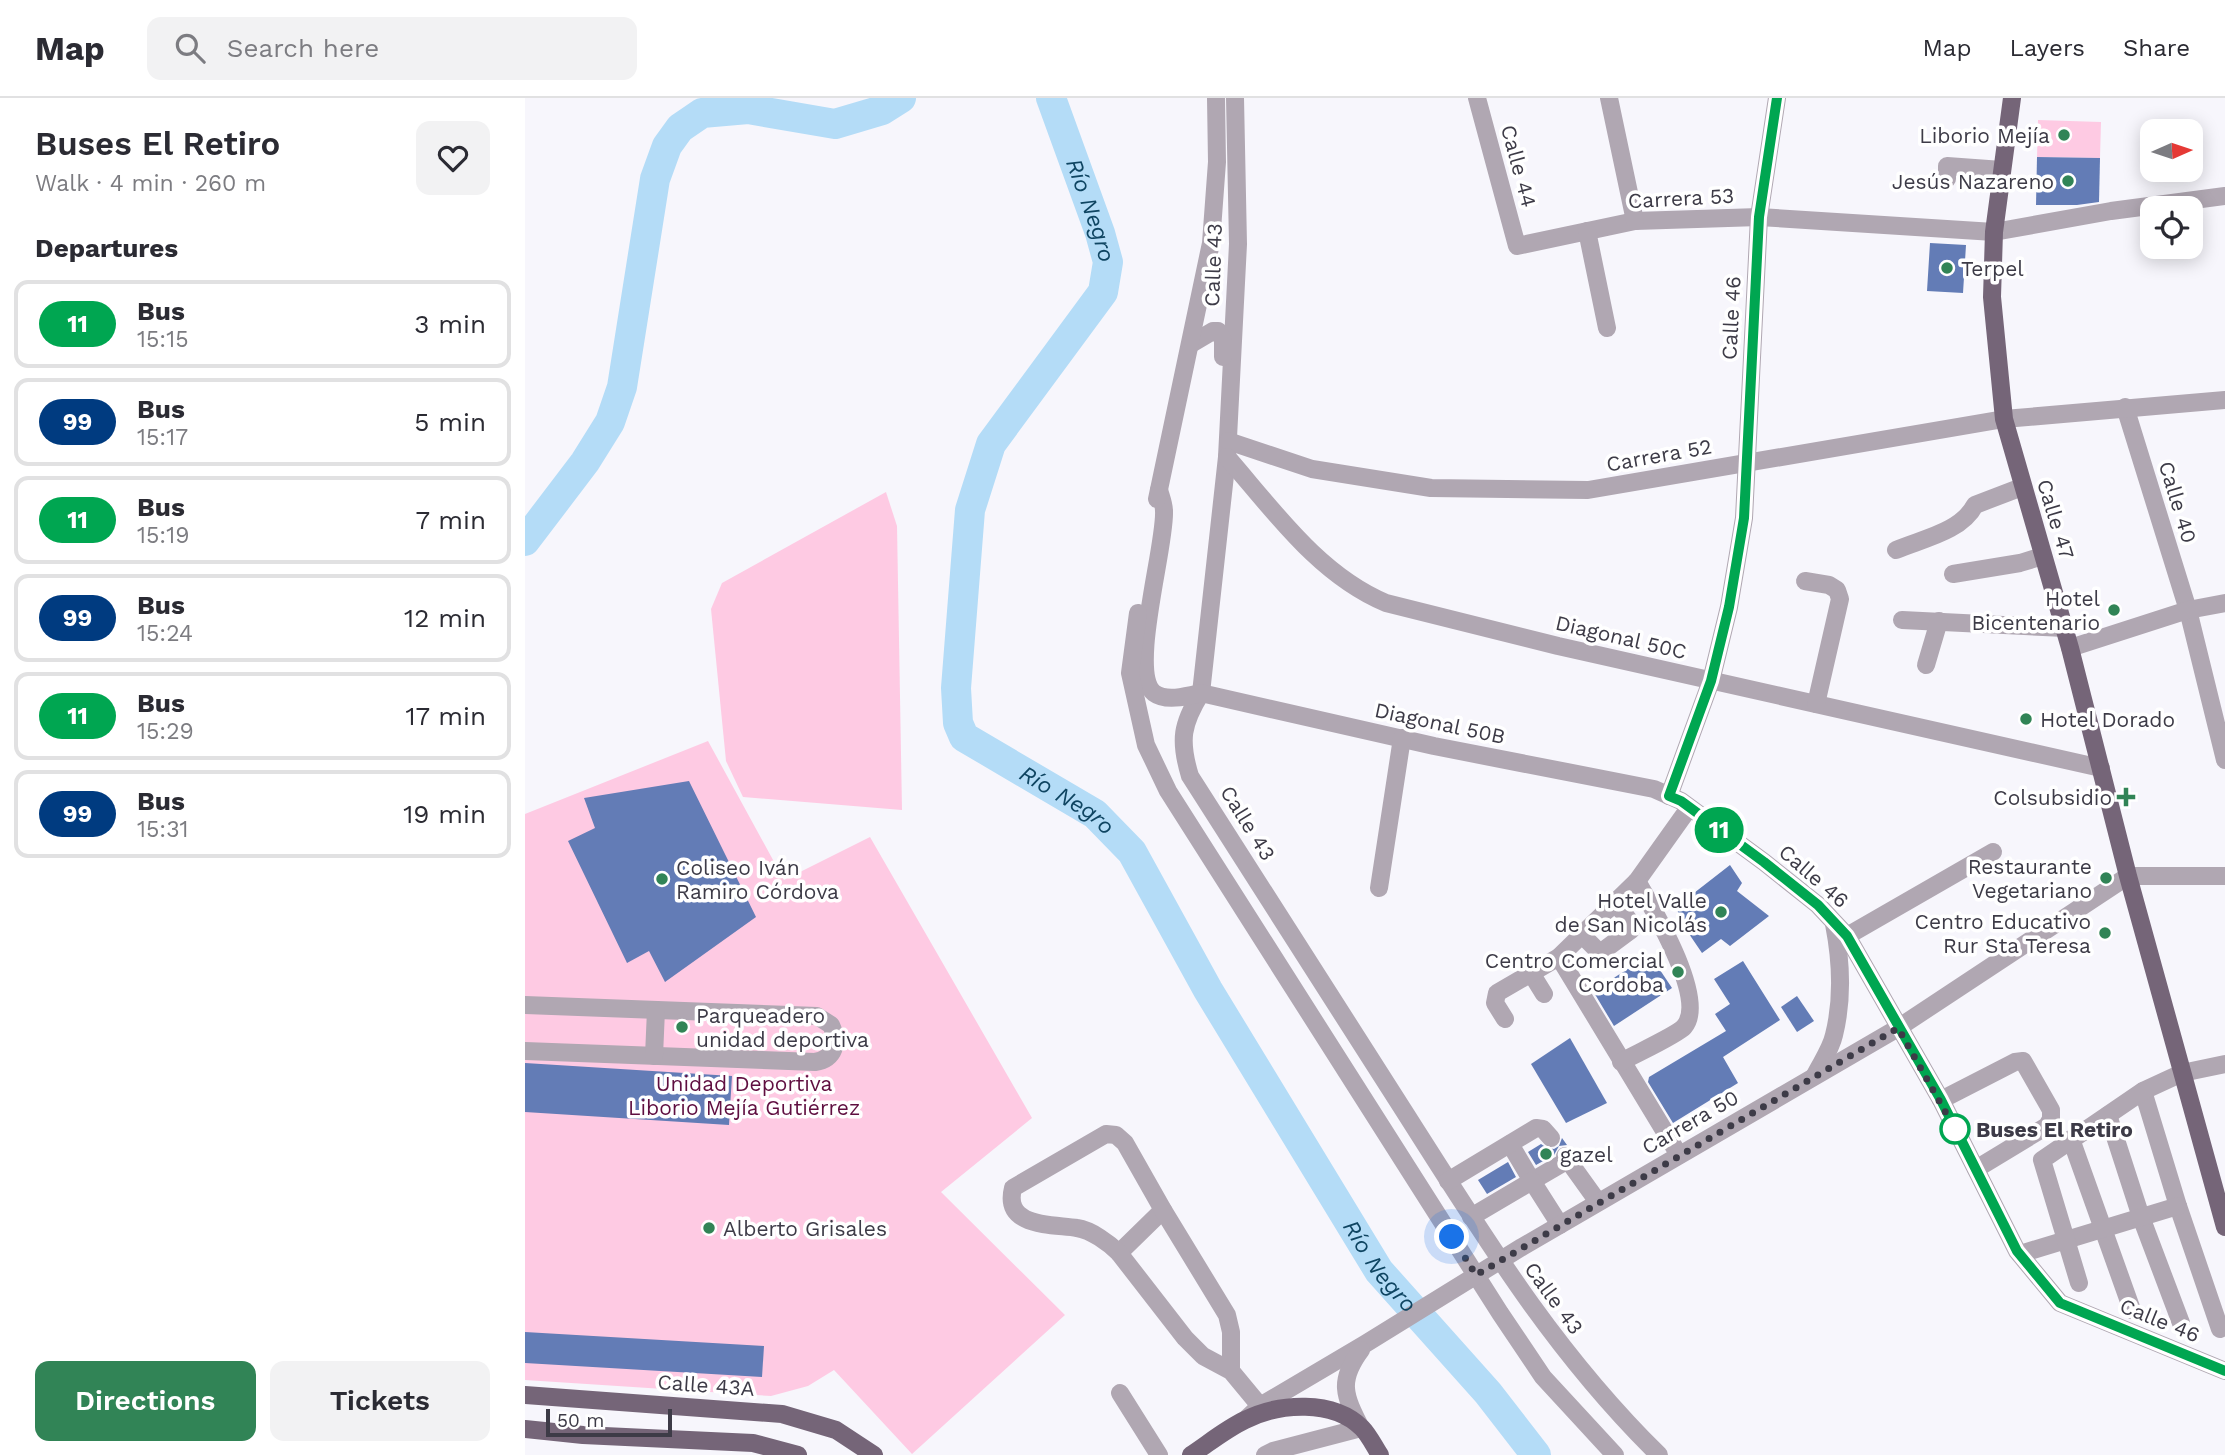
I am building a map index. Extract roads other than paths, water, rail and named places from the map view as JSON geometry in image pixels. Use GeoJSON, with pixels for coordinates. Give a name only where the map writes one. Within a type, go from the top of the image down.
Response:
{"type":"FeatureCollection","features":[{"type":"Feature","properties":{"kind":"main road","name":"Calle 47"},"geometry":{"type":"LineString","coordinates":[[2012,98],[1994,232],[1992,297],[2004,419],[2065,628],[2128,876],[2225,1227]]}},
{"type":"Feature","properties":{"kind":"main road","name":"Calle 43A"},"geometry":{"type":"LineString","coordinates":[[525,1395],[732,1408],[782,1414],[836,1430],[874,1455]]}},
{"type":"Feature","properties":{"kind":"main road"},"geometry":{"type":"LineString","coordinates":[[1246,1419],[1276,1410],[1314,1406],[1337,1413],[1361,1427],[1380,1455]]}},
{"type":"Feature","properties":{"kind":"main road","name":"Carrera 50"},"geometry":{"type":"LineString","coordinates":[[1191,1455],[1246,1419]]}},
{"type":"Feature","properties":{"kind":"main road"},"geometry":{"type":"LineString","coordinates":[[525,1429],[583,1436],[753,1443],[798,1455]]}},
{"type":"Feature","properties":{"kind":"street","name":"Calle 43"},"geometry":{"type":"LineString","coordinates":[[1216,98],[1217,162],[1212,243],[1159,490],[1143,576],[1130,673],[1146,745],[1168,791],[1543,1377],[1615,1455]]}},
{"type":"Feature","properties":{"kind":"street","name":"Calle 43"},"geometry":{"type":"LineString","coordinates":[[1235,98],[1238,244],[1227,449],[1201,693],[1187,718],[1183,733],[1183,754],[1191,776],[1499,1261],[1562,1349],[1659,1455]]}},
{"type":"Feature","properties":{"kind":"street","name":"Calle 44"},"geometry":{"type":"LineString","coordinates":[[1477,98],[1517,246]]}},
{"type":"Feature","properties":{"kind":"street"},"geometry":{"type":"LineString","coordinates":[[1609,98],[1635,220]]}},
{"type":"Feature","properties":{"kind":"street","name":"Calle 46"},"geometry":{"type":"LineString","coordinates":[[1777,98],[1759,217],[1744,518],[1740,544],[1729,607],[1711,681],[1669,796],[1764,862],[1818,905],[1847,936],[1941,1100],[2020,1254],[2060,1303],[2224,1369]]}},
{"type":"Feature","properties":{"kind":"street"},"geometry":{"type":"LineString","coordinates":[[1947,179],[1947,166],[2002,170]]}},
{"type":"Feature","properties":{"kind":"street","name":"Carrera 53"},"geometry":{"type":"LineString","coordinates":[[1517,246],[1635,220],[1759,217],[1994,232],[2111,211],[2225,195]]}},
{"type":"Feature","properties":{"kind":"street"},"geometry":{"type":"LineString","coordinates":[[1587,231],[1607,328]]}},
{"type":"Feature","properties":{"kind":"street"},"geometry":{"type":"LineString","coordinates":[[1191,344],[1213,331],[1222,335],[1222,398],[1229,412]]}},
{"type":"Feature","properties":{"kind":"street","name":"Carrera 52"},"geometry":{"type":"LineString","coordinates":[[1227,449],[1312,469],[1431,488],[1588,490],[2004,419],[2225,400]]}},
{"type":"Feature","properties":{"kind":"street","name":"Calle 40"},"geometry":{"type":"LineString","coordinates":[[2125,407],[2188,610]]}},
{"type":"Feature","properties":{"kind":"street","name":"Diagonal 50C"},"geometry":{"type":"LineString","coordinates":[[1227,449],[1311,552],[1362,593],[1406,609],[1711,681],[2101,768]]}},
{"type":"Feature","properties":{"kind":"street"},"geometry":{"type":"LineString","coordinates":[[1896,550],[1953,528],[1971,514],[1975,505],[2022,487]]}},
{"type":"Feature","properties":{"kind":"street"},"geometry":{"type":"LineString","coordinates":[[1159,490],[1164,512],[1144,670],[1149,687],[1155,694],[1166,698],[1201,693]]}},
{"type":"Feature","properties":{"kind":"street"},"geometry":{"type":"LineString","coordinates":[[1953,574],[2019,563],[2043,556]]}},
{"type":"Feature","properties":{"kind":"street"},"geometry":{"type":"LineString","coordinates":[[1805,581],[1829,586],[1837,590],[1840,598],[1816,704]]}},
{"type":"Feature","properties":{"kind":"street"},"geometry":{"type":"LineString","coordinates":[[2070,648],[2188,610],[2225,603]]}},
{"type":"Feature","properties":{"kind":"street"},"geometry":{"type":"LineString","coordinates":[[2188,610],[2225,761]]}},
{"type":"Feature","properties":{"kind":"street"},"geometry":{"type":"LineString","coordinates":[[1902,620],[2065,628]]}},
{"type":"Feature","properties":{"kind":"street"},"geometry":{"type":"LineString","coordinates":[[1926,665],[1939,621]]}},
{"type":"Feature","properties":{"kind":"street","name":"Diagonal 50B"},"geometry":{"type":"LineString","coordinates":[[1201,693],[1402,738],[1654,789],[1669,796]]}},
{"type":"Feature","properties":{"kind":"street"},"geometry":{"type":"LineString","coordinates":[[1379,888],[1402,738]]}},
{"type":"Feature","properties":{"kind":"street"},"geometry":{"type":"LineString","coordinates":[[1505,1019],[1495,1003],[1497,993],[1559,957],[1637,881],[1689,808]]}},
{"type":"Feature","properties":{"kind":"street"},"geometry":{"type":"LineString","coordinates":[[1847,936],[1993,852]]}},
{"type":"Feature","properties":{"kind":"street"},"geometry":{"type":"LineString","coordinates":[[2128,876],[2225,876]]}},
{"type":"Feature","properties":{"kind":"street","name":"Carrera 50"},"geometry":{"type":"LineString","coordinates":[[1246,1419],[1260,1406],[1499,1261],[1898,1028],[2128,876]]}},
{"type":"Feature","properties":{"kind":"street"},"geometry":{"type":"LineString","coordinates":[[1621,1062],[1683,1027],[1690,1012],[1677,955],[1637,881]]}},
{"type":"Feature","properties":{"kind":"street"},"geometry":{"type":"LineString","coordinates":[[1582,934],[1600,953],[1631,930],[1631,923],[1615,902]]}},
{"type":"Feature","properties":{"kind":"street"},"geometry":{"type":"LineString","coordinates":[[1815,1075],[1834,1037],[1837,1015],[1840,955],[1834,921]]}},
{"type":"Feature","properties":{"kind":"street"},"geometry":{"type":"LineString","coordinates":[[1559,957],[1679,1155]]}},
{"type":"Feature","properties":{"kind":"street"},"geometry":{"type":"LineString","coordinates":[[1531,973],[1544,994]]}},
{"type":"Feature","properties":{"kind":"street"},"geometry":{"type":"LineString","coordinates":[[525,1005],[817,1016],[831,1025],[835,1042],[829,1059],[815,1062],[525,1051]]}},
{"type":"Feature","properties":{"kind":"street"},"geometry":{"type":"LineString","coordinates":[[655,1056],[656,1010]]}},
{"type":"Feature","properties":{"kind":"street"},"geometry":{"type":"LineString","coordinates":[[1941,1100],[2015,1062],[2023,1061],[2051,1110],[2052,1119],[2047,1126],[1976,1168]]}},
{"type":"Feature","properties":{"kind":"street"},"geometry":{"type":"LineString","coordinates":[[2079,1283],[2042,1160],[2143,1091],[2182,1073],[2225,1065]]}},
{"type":"Feature","properties":{"kind":"street"},"geometry":{"type":"LineString","coordinates":[[2143,1091],[2220,1329]]}},
{"type":"Feature","properties":{"kind":"street"},"geometry":{"type":"LineString","coordinates":[[2108,1115],[2141,1217],[2181,1323]]}},
{"type":"Feature","properties":{"kind":"street"},"geometry":{"type":"LineString","coordinates":[[1448,1181],[1536,1128],[1543,1129],[1551,1138]]}},
{"type":"Feature","properties":{"kind":"street"},"geometry":{"type":"LineString","coordinates":[[1231,1371],[1231,1332],[1227,1315],[1125,1143],[1116,1135],[1106,1134],[1013,1188],[1012,1205],[1025,1220],[1046,1226],[1079,1228],[1110,1245],[1185,1338],[1203,1356],[1231,1371],[1260,1406]]}},
{"type":"Feature","properties":{"kind":"street"},"geometry":{"type":"LineString","coordinates":[[2071,1139],[2132,1310]]}},
{"type":"Feature","properties":{"kind":"street"},"geometry":{"type":"LineString","coordinates":[[1510,1144],[1560,1225]]}},
{"type":"Feature","properties":{"kind":"street"},"geometry":{"type":"LineString","coordinates":[[1471,1217],[1566,1158],[1598,1202]]}},
{"type":"Feature","properties":{"kind":"street"},"geometry":{"type":"LineString","coordinates":[[2020,1254],[2178,1206]]}},
{"type":"Feature","properties":{"kind":"street"},"geometry":{"type":"LineString","coordinates":[[1119,1253],[1163,1210]]}},
{"type":"Feature","properties":{"kind":"street"},"geometry":{"type":"LineString","coordinates":[[1265,1455],[1361,1427],[1348,1403],[1345,1384],[1349,1366],[1372,1340]]}},
{"type":"Feature","properties":{"kind":"street"},"geometry":{"type":"LineString","coordinates":[[1120,1393],[1159,1455]]}},
{"type":"Feature","properties":{"kind":"waterway","name":"Río Negro"},"geometry":{"type":"LineString","coordinates":[[525,541],[585,462],[610,422],[622,387],[655,179],[667,146],[680,128],[702,113],[748,109],[835,124],[882,110],[901,98]]}},
{"type":"Feature","properties":{"kind":"waterway","name":"Río Negro"},"geometry":{"type":"LineString","coordinates":[[1051,98],[1108,262],[1103,292],[991,444],[970,510],[956,688],[958,723],[964,737],[1095,814],[1132,852],[1208,990],[1379,1271],[1488,1393],[1536,1455]]}},
{"type":"Feature","properties":{"kind":"place","name":"Liborio Mejía"},"geometry":{"type":"Point","coordinates":[2064,135]}},
{"type":"Feature","properties":{"kind":"place","name":"Jesús Nazareno"},"geometry":{"type":"Point","coordinates":[2068,181]}},
{"type":"Feature","properties":{"kind":"place","name":"Terpel"},"geometry":{"type":"Point","coordinates":[1947,268]}},
{"type":"Feature","properties":{"kind":"place","name":"Hotel Bicentenario"},"geometry":{"type":"Point","coordinates":[2114,610]}},
{"type":"Feature","properties":{"kind":"place","name":"Hotel Dorado"},"geometry":{"type":"Point","coordinates":[2026,719]}},
{"type":"Feature","properties":{"kind":"place","name":"Colsubsidio"},"geometry":{"type":"Point","coordinates":[2126,797]}},
{"type":"Feature","properties":{"kind":"place","name":"Restaurante Vegetariano"},"geometry":{"type":"Point","coordinates":[2106,878]}},
{"type":"Feature","properties":{"kind":"place","name":"Coliseo Iván Ramiro Córdova"},"geometry":{"type":"Point","coordinates":[662,879]}},
{"type":"Feature","properties":{"kind":"place","name":"Hotel Valle de San Nicolás"},"geometry":{"type":"Point","coordinates":[1721,912]}},
{"type":"Feature","properties":{"kind":"place","name":"Centro Educativo Rur Sta Teresa"},"geometry":{"type":"Point","coordinates":[2105,933]}},
{"type":"Feature","properties":{"kind":"place","name":"Centro Comercial Cordoba"},"geometry":{"type":"Point","coordinates":[1678,972]}},
{"type":"Feature","properties":{"kind":"place","name":"Parqueadero unidad deportiva"},"geometry":{"type":"Point","coordinates":[682,1027]}},
{"type":"Feature","properties":{"kind":"place","name":"Buses El Retiro"},"geometry":{"type":"Point","coordinates":[1955,1129]}},
{"type":"Feature","properties":{"kind":"place","name":"gazel"},"geometry":{"type":"Point","coordinates":[1546,1154]}},
{"type":"Feature","properties":{"kind":"place","name":"Alberto Grisales"},"geometry":{"type":"Point","coordinates":[709,1228]}},
{"type":"Feature","properties":{"kind":"park label","name":"Unidad Deportiva Liborio Mejía Gutiérrez"},"geometry":{"type":"Point","coordinates":[744,1095]}}]}
